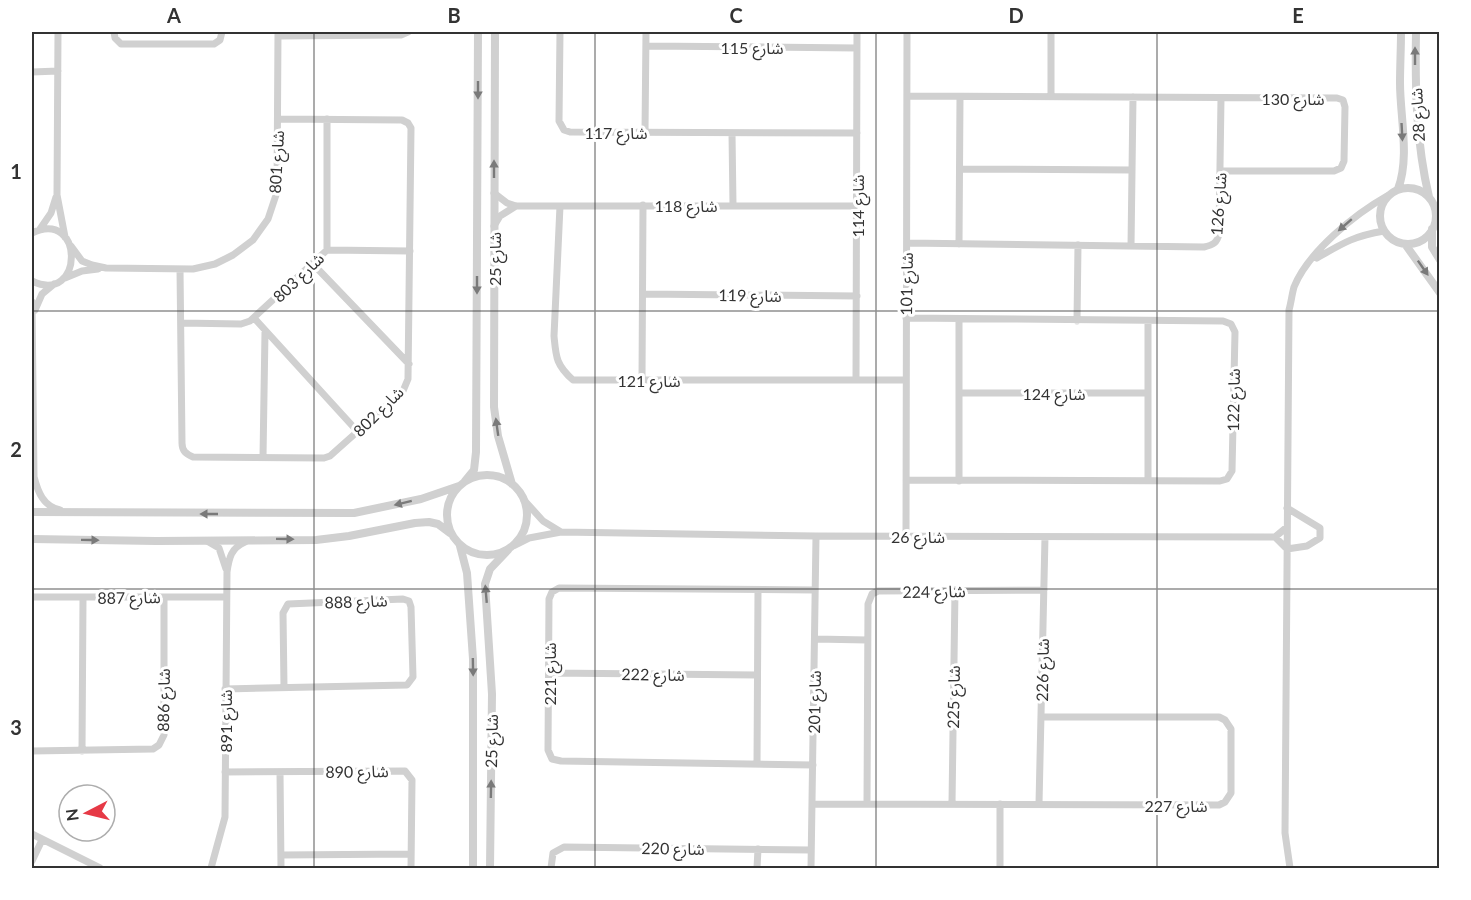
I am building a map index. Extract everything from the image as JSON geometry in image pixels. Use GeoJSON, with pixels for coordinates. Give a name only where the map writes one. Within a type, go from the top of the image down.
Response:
{"type":"FeatureCollection","features":[{"type":"Feature","properties":{"kind":"street"},"geometry":{"type":"LineString","coordinates":[[58,32],[57,195],[65,237]]}},
{"type":"Feature","properties":{"kind":"street"},"geometry":{"type":"LineString","coordinates":[[114,32],[120,44],[214,44],[220,40],[222,32]]}},
{"type":"Feature","properties":{"kind":"street"},"geometry":{"type":"LineString","coordinates":[[278,34],[400,36],[408,32]]}},
{"type":"Feature","properties":{"kind":"street","name":"شارع 25"},"geometry":{"type":"LineString","coordinates":[[462,483],[474,470],[477,452],[478,32]]}},
{"type":"Feature","properties":{"kind":"street","name":"شارع 25"},"geometry":{"type":"LineString","coordinates":[[495,32],[494,407],[498,436],[512,484]]}},
{"type":"Feature","properties":{"kind":"street","name":"شارع 117"},"geometry":{"type":"LineString","coordinates":[[560,32],[559,121],[564,130],[570,132],[857,133]]}},
{"type":"Feature","properties":{"kind":"street"},"geometry":{"type":"LineString","coordinates":[[645,132],[646,32]]}},
{"type":"Feature","properties":{"kind":"street","name":"شارع 114"},"geometry":{"type":"LineString","coordinates":[[856,380],[857,32]]}},
{"type":"Feature","properties":{"kind":"street","name":"شارع 101"},"geometry":{"type":"LineString","coordinates":[[906,536],[908,32]]}},
{"type":"Feature","properties":{"kind":"street"},"geometry":{"type":"LineString","coordinates":[[1051,32],[1051,96]]}},
{"type":"Feature","properties":{"kind":"street","name":"شارع 28"},"geometry":{"type":"LineString","coordinates":[[1416,32],[1417,126],[1421,165],[1429,198]]}},
{"type":"Feature","properties":{"kind":"street","name":"شارع 801"},"geometry":{"type":"LineString","coordinates":[[58,281],[82,271],[106,268],[193,269],[215,264],[233,255],[253,240],[268,219],[277,192],[278,34]]}},
{"type":"Feature","properties":{"kind":"street","name":"شارع 28"},"geometry":{"type":"LineString","coordinates":[[1398,189],[1404,163],[1399,34]]}},
{"type":"Feature","properties":{"kind":"street","name":"شارع 115"},"geometry":{"type":"LineString","coordinates":[[646,46],[857,48]]}},
{"type":"Feature","properties":{"kind":"street"},"geometry":{"type":"LineString","coordinates":[[32,72],[57,71]]}},
{"type":"Feature","properties":{"kind":"street","name":"شارع 130"},"geometry":{"type":"LineString","coordinates":[[908,96],[1341,98],[1345,107],[1344,161],[1341,168],[1335,171],[1220,171]]}},
{"type":"Feature","properties":{"kind":"street"},"geometry":{"type":"LineString","coordinates":[[959,244],[960,97]]}},
{"type":"Feature","properties":{"kind":"street"},"geometry":{"type":"LineString","coordinates":[[1131,246],[1133,97]]}},
{"type":"Feature","properties":{"kind":"street","name":"شارع 126"},"geometry":{"type":"LineString","coordinates":[[907,243],[1204,248],[1215,243],[1219,234],[1221,98]]}},
{"type":"Feature","properties":{"kind":"street","name":"شارع 802"},"geometry":{"type":"LineString","coordinates":[[180,269],[182,443],[184,452],[193,457],[330,456],[403,391],[408,379],[409,364],[411,128],[402,120],[278,119]]}},
{"type":"Feature","properties":{"kind":"street","name":"شارع 803"},"geometry":{"type":"LineString","coordinates":[[255,319],[327,250],[327,119]]}},
{"type":"Feature","properties":{"kind":"street"},"geometry":{"type":"LineString","coordinates":[[732,133],[733,205]]}},
{"type":"Feature","properties":{"kind":"street"},"geometry":{"type":"LineString","coordinates":[[960,169],[1132,170]]}},
{"type":"Feature","properties":{"kind":"street"},"geometry":{"type":"LineString","coordinates":[[1290,868],[1285,834],[1287,508],[1289,310],[1294,287],[1310,263],[1346,224],[1366,208],[1398,189],[1410,187],[1429,198],[1435,212],[1432,247],[1440,260]]}},
{"type":"Feature","properties":{"kind":"street"},"geometry":{"type":"LineString","coordinates":[[494,193],[507,203],[516,206]]}},
{"type":"Feature","properties":{"kind":"street"},"geometry":{"type":"LineString","coordinates":[[32,233],[40,229],[51,213],[57,195]]}},
{"type":"Feature","properties":{"kind":"street"},"geometry":{"type":"LineString","coordinates":[[1387,196],[1381,207],[1380,219],[1384,231],[1393,240],[1405,244],[1417,243],[1428,236],[1432,228]]}},
{"type":"Feature","properties":{"kind":"street"},"geometry":{"type":"LineString","coordinates":[[642,380],[643,205]]}},
{"type":"Feature","properties":{"kind":"street"},"geometry":{"type":"LineString","coordinates":[[494,226],[500,216],[516,206]]}},
{"type":"Feature","properties":{"kind":"street","name":"شارع 118"},"geometry":{"type":"LineString","coordinates":[[516,206],[857,206]]}},
{"type":"Feature","properties":{"kind":"street","name":"شارع 121"},"geometry":{"type":"LineString","coordinates":[[560,206],[554,336],[561,370],[573,380],[906,380]]}},
{"type":"Feature","properties":{"kind":"street"},"geometry":{"type":"LineString","coordinates":[[40,229],[57,232],[65,237]]}},
{"type":"Feature","properties":{"kind":"street"},"geometry":{"type":"LineString","coordinates":[[1310,263],[1353,238],[1384,231]]}},
{"type":"Feature","properties":{"kind":"street","name":"شارع 801"},"geometry":{"type":"LineString","coordinates":[[65,237],[82,261],[106,268]]}},
{"type":"Feature","properties":{"kind":"street"},"geometry":{"type":"LineString","coordinates":[[1405,244],[1440,293]]}},
{"type":"Feature","properties":{"kind":"street"},"geometry":{"type":"LineString","coordinates":[[1077,321],[1078,245]]}},
{"type":"Feature","properties":{"kind":"street"},"geometry":{"type":"LineString","coordinates":[[33,315],[42,294],[72,265],[71,246]]}},
{"type":"Feature","properties":{"kind":"street"},"geometry":{"type":"LineString","coordinates":[[327,250],[410,251]]}},
{"type":"Feature","properties":{"kind":"street"},"geometry":{"type":"LineString","coordinates":[[313,264],[409,364]]}},
{"type":"Feature","properties":{"kind":"street"},"geometry":{"type":"LineString","coordinates":[[32,281],[43,284],[58,281]]}},
{"type":"Feature","properties":{"kind":"street","name":"شارع 119"},"geometry":{"type":"LineString","coordinates":[[642,294],[857,296]]}},
{"type":"Feature","properties":{"kind":"street"},"geometry":{"type":"LineString","coordinates":[[32,302],[34,477],[32,489]]}},
{"type":"Feature","properties":{"kind":"street","name":"شارع 122"},"geometry":{"type":"LineString","coordinates":[[906,318],[1223,321],[1231,324],[1235,332],[1232,471],[1230,476],[1220,481],[906,480]]}},
{"type":"Feature","properties":{"kind":"street"},"geometry":{"type":"LineString","coordinates":[[181,323],[241,324],[255,319],[265,333],[358,432]]}},
{"type":"Feature","properties":{"kind":"street"},"geometry":{"type":"LineString","coordinates":[[958,320],[959,481]]}},
{"type":"Feature","properties":{"kind":"street"},"geometry":{"type":"LineString","coordinates":[[1148,321],[1148,480]]}},
{"type":"Feature","properties":{"kind":"street"},"geometry":{"type":"LineString","coordinates":[[263,457],[265,333]]}},
{"type":"Feature","properties":{"kind":"street","name":"شارع 124"},"geometry":{"type":"LineString","coordinates":[[959,393],[1148,393]]}},
{"type":"Feature","properties":{"kind":"street"},"geometry":{"type":"LineString","coordinates":[[32,512],[354,513],[421,499],[477,476],[489,475],[501,477],[512,484],[543,521],[561,532]]}},
{"type":"Feature","properties":{"kind":"street"},"geometry":{"type":"LineString","coordinates":[[34,477],[38,491],[46,504],[54,509],[68,512]]}},
{"type":"Feature","properties":{"kind":"street"},"geometry":{"type":"LineString","coordinates":[[450,533],[446,516],[449,500],[462,483]]}},
{"type":"Feature","properties":{"kind":"street"},"geometry":{"type":"LineString","coordinates":[[32,539],[316,540],[429,522],[438,524],[450,533],[460,546],[475,555],[492,556],[511,548],[522,536],[527,512],[524,500]]}},
{"type":"Feature","properties":{"kind":"street"},"geometry":{"type":"LineString","coordinates":[[1287,508],[1318,526],[1321,535],[1314,544],[1287,549]]}},
{"type":"Feature","properties":{"kind":"street"},"geometry":{"type":"LineString","coordinates":[[1287,527],[1275,537],[1287,549]]}},
{"type":"Feature","properties":{"kind":"street","name":"شارع 26"},"geometry":{"type":"LineString","coordinates":[[511,548],[529,538],[561,532],[816,536],[1275,537]]}},
{"type":"Feature","properties":{"kind":"street","name":"شارع 201"},"geometry":{"type":"LineString","coordinates":[[811,868],[816,536]]}},
{"type":"Feature","properties":{"kind":"street","name":"شارع 226"},"geometry":{"type":"LineString","coordinates":[[1039,804],[1045,537]]}},
{"type":"Feature","properties":{"kind":"street","name":"شارع 891"},"geometry":{"type":"LineString","coordinates":[[211,868],[225,817],[227,572],[230,556],[237,545],[251,539]]}},
{"type":"Feature","properties":{"kind":"street","name":"شارع 891"},"geometry":{"type":"LineString","coordinates":[[207,541],[219,548],[227,572]]}},
{"type":"Feature","properties":{"kind":"street","name":"شارع 25"},"geometry":{"type":"LineString","coordinates":[[460,546],[466,573],[473,648],[473,868]]}},
{"type":"Feature","properties":{"kind":"street","name":"شارع 25"},"geometry":{"type":"LineString","coordinates":[[490,868],[492,694],[485,584],[490,569],[511,548]]}},
{"type":"Feature","properties":{"kind":"street","name":"شارع 221"},"geometry":{"type":"LineString","coordinates":[[813,765],[552,759],[548,750],[549,599],[555,589],[815,590]]}},
{"type":"Feature","properties":{"kind":"street"},"geometry":{"type":"LineString","coordinates":[[756,764],[758,590]]}},
{"type":"Feature","properties":{"kind":"street","name":"شارع 225"},"geometry":{"type":"LineString","coordinates":[[952,804],[955,590]]}},
{"type":"Feature","properties":{"kind":"street","name":"شارع 224"},"geometry":{"type":"LineString","coordinates":[[867,804],[867,640],[868,604],[872,594],[878,591],[1044,590]]}},
{"type":"Feature","properties":{"kind":"street","name":"شارع 887"},"geometry":{"type":"LineString","coordinates":[[32,597],[226,597]]}},
{"type":"Feature","properties":{"kind":"street","name":"شارع 886"},"geometry":{"type":"LineString","coordinates":[[32,751],[153,749],[159,745],[164,735],[164,597]]}},
{"type":"Feature","properties":{"kind":"street"},"geometry":{"type":"LineString","coordinates":[[82,598],[82,751]]}},
{"type":"Feature","properties":{"kind":"street","name":"شارع 888"},"geometry":{"type":"LineString","coordinates":[[225,689],[405,686],[413,677],[409,601],[403,599],[288,604],[283,613],[284,687]]}},
{"type":"Feature","properties":{"kind":"street"},"geometry":{"type":"LineString","coordinates":[[815,639],[867,640]]}},
{"type":"Feature","properties":{"kind":"street","name":"شارع 222"},"geometry":{"type":"LineString","coordinates":[[549,673],[757,675]]}},
{"type":"Feature","properties":{"kind":"street","name":"شارع 227"},"geometry":{"type":"LineString","coordinates":[[812,804],[1220,805],[1231,794],[1231,729],[1225,720],[1219,717],[1041,717]]}},
{"type":"Feature","properties":{"kind":"street"},"geometry":{"type":"LineString","coordinates":[[474,725],[480,735],[479,812],[485,816],[491,814]]}},
{"type":"Feature","properties":{"kind":"street","name":"شارع 890"},"geometry":{"type":"LineString","coordinates":[[225,772],[405,771],[412,780],[411,868]]}},
{"type":"Feature","properties":{"kind":"street"},"geometry":{"type":"LineString","coordinates":[[280,772],[281,868]]}},
{"type":"Feature","properties":{"kind":"street"},"geometry":{"type":"LineString","coordinates":[[1000,804],[1000,868]]}},
{"type":"Feature","properties":{"kind":"street"},"geometry":{"type":"LineString","coordinates":[[32,834],[100,868]]}},
{"type":"Feature","properties":{"kind":"street"},"geometry":{"type":"LineString","coordinates":[[32,861],[42,840]]}},
{"type":"Feature","properties":{"kind":"street","name":"شارع 220"},"geometry":{"type":"LineString","coordinates":[[550,868],[553,853],[564,847],[811,850]]}},
{"type":"Feature","properties":{"kind":"street"},"geometry":{"type":"LineString","coordinates":[[757,868],[758,849]]}},
{"type":"Feature","properties":{"kind":"street"},"geometry":{"type":"LineString","coordinates":[[281,855],[411,854]]}}]}
